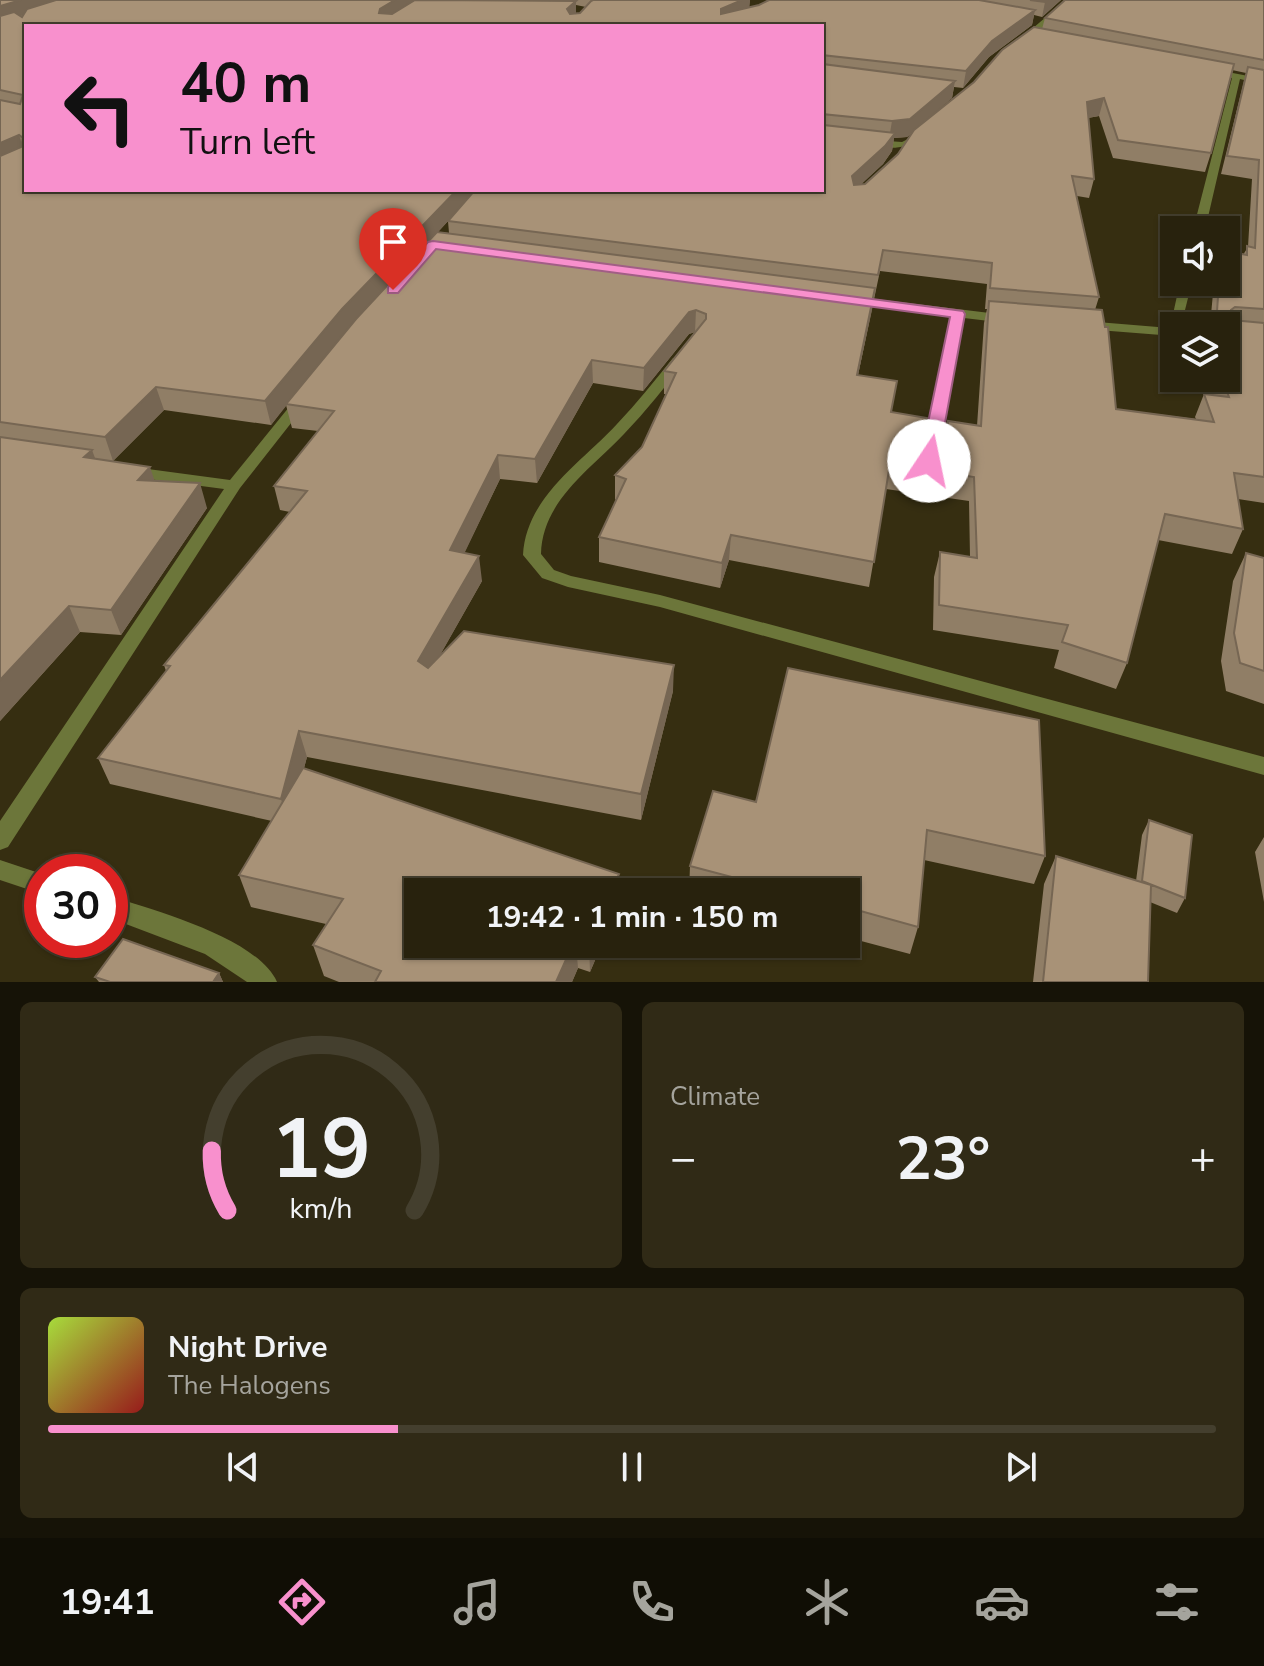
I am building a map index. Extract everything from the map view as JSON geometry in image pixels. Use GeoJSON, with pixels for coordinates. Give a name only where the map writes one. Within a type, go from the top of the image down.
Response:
{"type":"FeatureCollection","features":[{"type":"Feature","properties":{"kind":"street"},"geometry":{"type":"LineString","coordinates":[[1043,38],[1027,38],[1070,0]]}},
{"type":"Feature","properties":{"kind":"street"},"geometry":{"type":"LineString","coordinates":[[1028,19],[1043,22]]}},
{"type":"Feature","properties":{"kind":"street"},"geometry":{"type":"LineString","coordinates":[[1198,68],[1264,82]]}},
{"type":"Feature","properties":{"kind":"street"},"geometry":{"type":"LineString","coordinates":[[1202,216],[1237,76]]}},
{"type":"Feature","properties":{"kind":"street"},"geometry":{"type":"LineString","coordinates":[[862,141],[904,145],[919,139],[928,130]]}},
{"type":"Feature","properties":{"kind":"street"},"geometry":{"type":"LineString","coordinates":[[896,156],[904,145]]}},
{"type":"Feature","properties":{"kind":"street"},"geometry":{"type":"LineString","coordinates":[[841,299],[1022,320]]}},
{"type":"Feature","properties":{"kind":"street"},"geometry":{"type":"LineString","coordinates":[[929,461],[958,314]]}},
{"type":"Feature","properties":{"kind":"street"},"geometry":{"type":"LineString","coordinates":[[1068,324],[1160,329]]}},
{"type":"Feature","properties":{"kind":"street"},"geometry":{"type":"LineString","coordinates":[[687,349],[613,437],[570,476],[535,528],[532,555],[548,574],[660,601],[1264,766]]}},
{"type":"Feature","properties":{"kind":"street"},"geometry":{"type":"LineString","coordinates":[[0,840],[234,485],[314,385]]}},
{"type":"Feature","properties":{"kind":"street"},"geometry":{"type":"LineString","coordinates":[[112,469],[234,485]]}},
{"type":"Feature","properties":{"kind":"street"},"geometry":{"type":"LineString","coordinates":[[0,870],[24,878]]}},
{"type":"Feature","properties":{"kind":"street"},"geometry":{"type":"LineString","coordinates":[[128,913],[159,923],[230,955],[257,973],[264,982]]}},
{"type":"Feature","properties":{"kind":"building"},"geometry":{"type":"Polygon","coordinates":[[[0,0],[21,0],[0,6],[0,0]]]}},
{"type":"Feature","properties":{"kind":"building"},"geometry":{"type":"Polygon","coordinates":[[[56,0],[395,0],[380,9],[379,13],[392,14],[415,0],[576,1],[567,9],[570,14],[580,13],[593,0],[742,0],[721,9],[721,14],[769,0],[979,0],[1035,10],[992,41],[966,71],[824,55],[824,24],[24,24],[24,192],[455,192],[342,309],[265,401],[156,387],[105,437],[0,422],[0,156],[21,147],[23,138],[19,135],[0,143],[0,100],[20,104],[23,95],[0,90],[0,16],[14,12],[22,17],[27,9],[56,0]]]}},
{"type":"Feature","properties":{"kind":"building"},"geometry":{"type":"Polygon","coordinates":[[[1065,0],[1264,0],[1264,60],[1045,18],[1065,0]]]}},
{"type":"Feature","properties":{"kind":"building"},"geometry":{"type":"Polygon","coordinates":[[[1034,27],[1234,64],[1211,153],[1118,140],[1104,98],[1087,102],[1094,179],[1072,176],[1099,297],[990,288],[992,263],[883,250],[878,275],[448,221],[473,192],[824,192],[824,125],[895,133],[852,176],[854,185],[865,184],[898,154],[914,130],[974,82],[1002,50],[1034,27]]]}},
{"type":"Feature","properties":{"kind":"building"},"geometry":{"type":"Polygon","coordinates":[[[824,64],[955,81],[910,119],[892,121],[824,114],[824,64]]]}},
{"type":"Feature","properties":{"kind":"building"},"geometry":{"type":"Polygon","coordinates":[[[1248,67],[1264,70],[1264,309],[1235,307],[1231,312],[1217,312],[1218,296],[1240,296],[1240,254],[1247,255],[1247,246],[1255,248],[1259,160],[1227,156],[1248,67]]]}},
{"type":"Feature","properties":{"kind":"building"},"geometry":{"type":"Polygon","coordinates":[[[437,232],[875,288],[857,375],[897,381],[891,412],[927,418],[923,438],[932,445],[945,438],[948,421],[981,426],[989,301],[1102,310],[1105,327],[1108,327],[1116,409],[1214,422],[1204,394],[1229,397],[1227,392],[1240,392],[1240,321],[1264,323],[1264,477],[1234,473],[1243,529],[1165,514],[1127,663],[1062,642],[1068,625],[939,605],[940,552],[977,558],[974,477],[890,464],[874,562],[731,535],[722,563],[599,537],[626,479],[615,475],[642,447],[676,373],[664,371],[706,319],[706,314],[696,310],[689,312],[644,368],[592,360],[535,459],[498,455],[450,550],[479,556],[418,661],[428,668],[464,631],[674,665],[641,794],[299,731],[281,799],[98,758],[170,666],[164,665],[307,491],[274,486],[334,411],[286,404],[356,319],[437,232]]]}},
{"type":"Feature","properties":{"kind":"building"},"geometry":{"type":"Polygon","coordinates":[[[0,437],[92,450],[84,457],[150,467],[138,480],[200,483],[111,610],[69,606],[0,680],[0,437]]]}},
{"type":"Feature","properties":{"kind":"building"},"geometry":{"type":"Polygon","coordinates":[[[1246,553],[1264,558],[1264,671],[1240,663],[1234,633],[1246,553]]]}},
{"type":"Feature","properties":{"kind":"building"},"geometry":{"type":"Polygon","coordinates":[[[788,668],[1039,720],[1045,856],[927,830],[918,927],[860,911],[860,878],[736,878],[690,866],[713,791],[756,802],[788,668]]]}},
{"type":"Feature","properties":{"kind":"building"},"geometry":{"type":"Polygon","coordinates":[[[303,768],[619,874],[617,878],[404,878],[404,958],[567,958],[556,982],[375,982],[381,971],[313,945],[343,899],[239,875],[303,768]]]}},
{"type":"Feature","properties":{"kind":"building"},"geometry":{"type":"Polygon","coordinates":[[[1149,820],[1192,835],[1185,898],[1142,881],[1149,820]]]}},
{"type":"Feature","properties":{"kind":"building"},"geometry":{"type":"Polygon","coordinates":[[[1056,856],[1151,885],[1148,982],[1043,982],[1056,856]]]}},
{"type":"Feature","properties":{"kind":"building"},"geometry":{"type":"Polygon","coordinates":[[[128,941],[219,973],[213,982],[110,982],[95,977],[109,958],[128,958],[128,941]]]}},
{"type":"Feature","properties":{"kind":"route"},"geometry":{"type":"LineString","coordinates":[[393,290],[433,245],[958,314],[929,461]]}}]}
